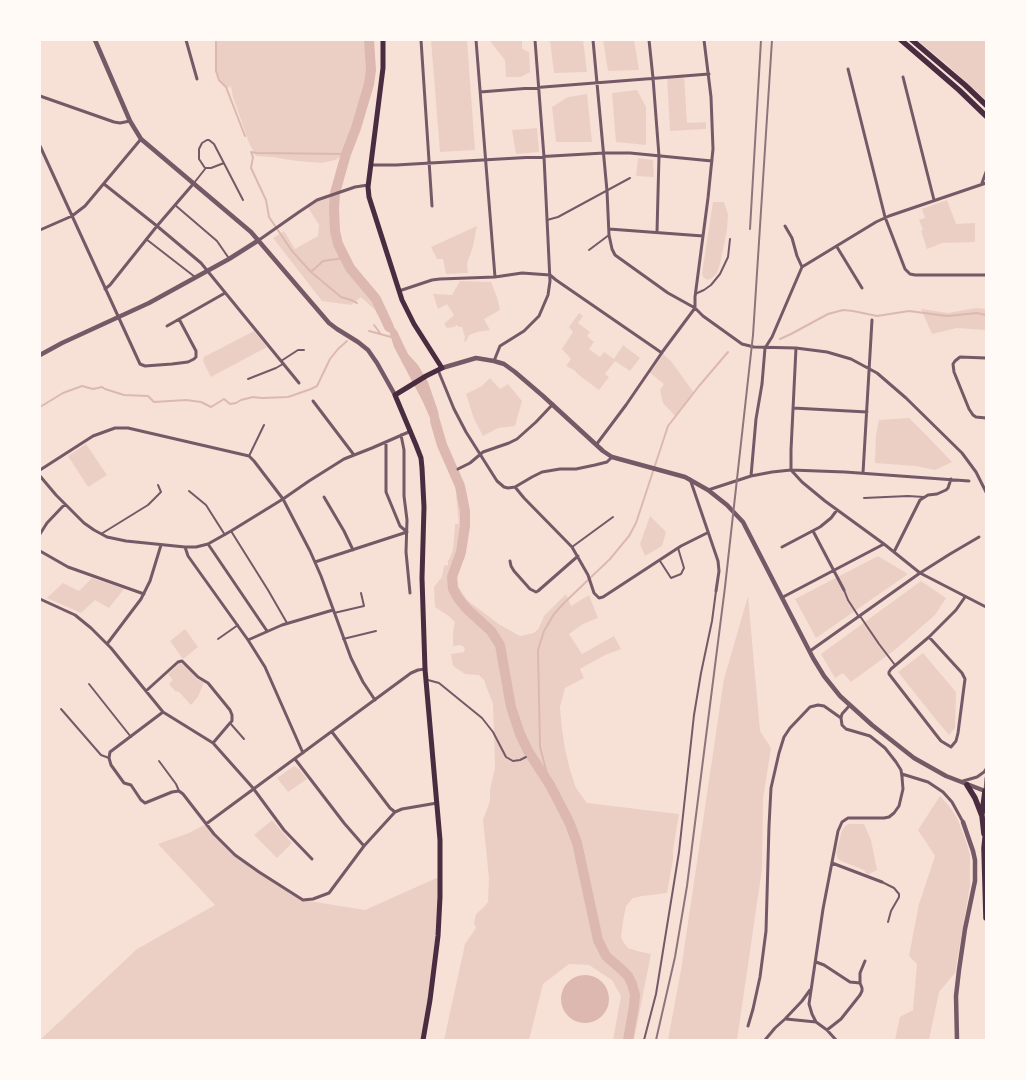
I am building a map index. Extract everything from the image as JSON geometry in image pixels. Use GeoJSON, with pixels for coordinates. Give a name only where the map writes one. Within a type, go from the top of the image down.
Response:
{"type":"FeatureCollection","features":[{"type":"Feature","properties":{"kind":"highway"},"geometry":{"type":"LineString","coordinates":[[900,40],[986,116]]}},
{"type":"Feature","properties":{"kind":"highway"},"geometry":{"type":"LineString","coordinates":[[912,40],[986,104]]}},
{"type":"Feature","properties":{"kind":"highway"},"geometry":{"type":"LineString","coordinates":[[966,785],[975,798],[982,816]]}},
{"type":"Feature","properties":{"kind":"highway"},"geometry":{"type":"LineString","coordinates":[[985,791],[982,816],[986,918]]}},
{"type":"Feature","properties":{"kind":"highway"},"geometry":{"type":"LineString","coordinates":[[984,838],[986,829]]}},
{"type":"Feature","properties":{"kind":"main road"},"geometry":{"type":"LineString","coordinates":[[383,40],[382,78],[370,165],[368,197],[404,305],[440,369],[395,395],[420,454],[422,472],[425,669],[440,840],[441,877],[436,956],[423,1040]]}},
{"type":"Feature","properties":{"kind":"street"},"geometry":{"type":"LineString","coordinates":[[95,40],[130,121],[140,139],[252,232],[329,322],[336,329],[368,350],[395,395]]}},
{"type":"Feature","properties":{"kind":"street"},"geometry":{"type":"LineString","coordinates":[[186,40],[197,79]]}},
{"type":"Feature","properties":{"kind":"street"},"geometry":{"type":"LineString","coordinates":[[421,40],[432,206]]}},
{"type":"Feature","properties":{"kind":"street"},"geometry":{"type":"LineString","coordinates":[[476,40],[495,277]]}},
{"type":"Feature","properties":{"kind":"street"},"geometry":{"type":"LineString","coordinates":[[494,361],[500,346],[524,331],[539,316],[548,295],[550,275],[544,156],[535,40]]}},
{"type":"Feature","properties":{"kind":"street"},"geometry":{"type":"LineString","coordinates":[[593,40],[604,153],[609,235],[612,249],[616,255],[668,293],[695,308],[736,341],[749,346],[765,348],[796,348],[827,352],[851,359],[870,368],[897,389],[962,453],[976,472],[986,491]]}},
{"type":"Feature","properties":{"kind":"street"},"geometry":{"type":"LineString","coordinates":[[649,40],[658,156],[656,232]]}},
{"type":"Feature","properties":{"kind":"street"},"geometry":{"type":"LineString","coordinates":[[596,445],[695,308],[712,161],[713,117],[704,40]]}},
{"type":"Feature","properties":{"kind":"street"},"geometry":{"type":"LineString","coordinates":[[848,69],[885,217],[905,269],[910,274],[915,275],[986,274]]}},
{"type":"Feature","properties":{"kind":"street"},"geometry":{"type":"LineString","coordinates":[[480,92],[709,74]]}},
{"type":"Feature","properties":{"kind":"street"},"geometry":{"type":"LineString","coordinates":[[903,76],[934,200]]}},
{"type":"Feature","properties":{"kind":"street"},"geometry":{"type":"LineString","coordinates":[[40,96],[114,122],[130,121]]}},
{"type":"Feature","properties":{"kind":"street"},"geometry":{"type":"LineString","coordinates":[[40,230],[72,216],[85,206],[140,139]]}},
{"type":"Feature","properties":{"kind":"street"},"geometry":{"type":"LineString","coordinates":[[40,146],[140,364],[145,366],[188,362],[196,357],[194,346],[180,319]]}},
{"type":"Feature","properties":{"kind":"street"},"geometry":{"type":"LineString","coordinates":[[370,165],[604,153],[630,153],[712,161]]}},
{"type":"Feature","properties":{"kind":"street"},"geometry":{"type":"LineString","coordinates":[[981,184],[986,172]]}},
{"type":"Feature","properties":{"kind":"street"},"geometry":{"type":"LineString","coordinates":[[105,289],[194,183]]}},
{"type":"Feature","properties":{"kind":"street"},"geometry":{"type":"LineString","coordinates":[[751,476],[765,348],[772,337],[802,267],[885,217],[986,183]]}},
{"type":"Feature","properties":{"kind":"street"},"geometry":{"type":"LineString","coordinates":[[104,184],[201,263],[299,383]]}},
{"type":"Feature","properties":{"kind":"street"},"geometry":{"type":"LineString","coordinates":[[40,356],[62,343],[118,318],[208,271],[259,240],[307,206],[324,197],[343,190],[368,185]]}},
{"type":"Feature","properties":{"kind":"street"},"geometry":{"type":"LineString","coordinates":[[786,226],[802,267]]}},
{"type":"Feature","properties":{"kind":"street"},"geometry":{"type":"LineString","coordinates":[[609,229],[704,236]]}},
{"type":"Feature","properties":{"kind":"street"},"geometry":{"type":"LineString","coordinates":[[836,247],[862,288]]}},
{"type":"Feature","properties":{"kind":"street"},"geometry":{"type":"LineString","coordinates":[[399,291],[440,279],[495,277],[522,273],[550,275],[662,353]]}},
{"type":"Feature","properties":{"kind":"street"},"geometry":{"type":"LineString","coordinates":[[167,326],[226,293]]}},
{"type":"Feature","properties":{"kind":"street"},"geometry":{"type":"LineString","coordinates":[[863,473],[872,320]]}},
{"type":"Feature","properties":{"kind":"street"},"geometry":{"type":"LineString","coordinates":[[796,348],[791,470],[808,487],[920,573],[986,607]]}},
{"type":"Feature","properties":{"kind":"street"},"geometry":{"type":"LineString","coordinates":[[986,358],[960,357],[953,364],[954,372],[969,409],[976,417],[986,418]]}},
{"type":"Feature","properties":{"kind":"street"},"geometry":{"type":"LineString","coordinates":[[612,457],[606,462],[576,469],[542,472],[515,487],[508,488],[500,485],[461,423],[444,384],[440,369],[476,358],[504,364],[553,404],[596,445],[612,457],[685,477],[708,490],[727,505],[742,522],[810,651],[824,676],[836,691],[878,730],[907,753],[940,773],[985,791],[986,778]]}},
{"type":"Feature","properties":{"kind":"street"},"geometry":{"type":"LineString","coordinates":[[313,401],[354,455]]}},
{"type":"Feature","properties":{"kind":"street"},"geometry":{"type":"LineString","coordinates":[[458,469],[470,463],[480,454],[517,439],[553,404]]}},
{"type":"Feature","properties":{"kind":"street"},"geometry":{"type":"LineString","coordinates":[[793,408],[867,412]]}},
{"type":"Feature","properties":{"kind":"street"},"geometry":{"type":"LineString","coordinates":[[40,470],[93,436],[114,428],[128,428],[249,456],[283,500],[315,562],[343,639],[358,673],[375,700]]}},
{"type":"Feature","properties":{"kind":"street"},"geometry":{"type":"LineString","coordinates":[[40,476],[48,487],[84,523],[101,534],[115,540],[185,547],[208,544],[283,500],[338,462],[411,431]]}},
{"type":"Feature","properties":{"kind":"street"},"geometry":{"type":"LineString","coordinates":[[401,435],[404,455],[404,496],[407,520],[406,552],[410,593]]}},
{"type":"Feature","properties":{"kind":"street"},"geometry":{"type":"LineString","coordinates":[[386,442],[386,492],[400,526],[407,532]]}},
{"type":"Feature","properties":{"kind":"street"},"geometry":{"type":"LineString","coordinates":[[708,490],[751,476],[791,470],[969,480]]}},
{"type":"Feature","properties":{"kind":"street"},"geometry":{"type":"LineString","coordinates":[[894,552],[920,500],[946,490],[950,479]]}},
{"type":"Feature","properties":{"kind":"street"},"geometry":{"type":"LineString","coordinates":[[690,480],[719,565],[716,591]]}},
{"type":"Feature","properties":{"kind":"street"},"geometry":{"type":"LineString","coordinates":[[515,487],[572,547],[588,575],[596,596],[599,598],[678,548],[708,533]]}},
{"type":"Feature","properties":{"kind":"street"},"geometry":{"type":"LineString","coordinates":[[324,497],[343,528],[353,550]]}},
{"type":"Feature","properties":{"kind":"street"},"geometry":{"type":"LineString","coordinates":[[40,534],[47,523],[65,504]]}},
{"type":"Feature","properties":{"kind":"street"},"geometry":{"type":"LineString","coordinates":[[782,547],[814,531],[832,518],[837,510]]}},
{"type":"Feature","properties":{"kind":"street"},"geometry":{"type":"LineString","coordinates":[[814,531],[844,590]]}},
{"type":"Feature","properties":{"kind":"street"},"geometry":{"type":"LineString","coordinates":[[315,562],[407,532]]}},
{"type":"Feature","properties":{"kind":"street"},"geometry":{"type":"LineString","coordinates":[[810,651],[920,573],[979,537]]}},
{"type":"Feature","properties":{"kind":"street"},"geometry":{"type":"LineString","coordinates":[[107,644],[144,594],[161,544]]}},
{"type":"Feature","properties":{"kind":"street"},"geometry":{"type":"LineString","coordinates":[[208,544],[267,631]]}},
{"type":"Feature","properties":{"kind":"street"},"geometry":{"type":"LineString","coordinates":[[783,598],[884,544]]}},
{"type":"Feature","properties":{"kind":"street"},"geometry":{"type":"LineString","coordinates":[[185,547],[188,556],[238,625],[265,667],[303,753]]}},
{"type":"Feature","properties":{"kind":"street"},"geometry":{"type":"LineString","coordinates":[[40,552],[68,567],[144,594]]}},
{"type":"Feature","properties":{"kind":"street"},"geometry":{"type":"LineString","coordinates":[[510,561],[514,571],[530,589],[536,592],[578,556]]}},
{"type":"Feature","properties":{"kind":"street"},"geometry":{"type":"LineString","coordinates":[[929,637],[965,679],[958,733],[956,741],[952,746],[949,746],[937,736],[889,672],[929,637],[956,610],[965,597]]}},
{"type":"Feature","properties":{"kind":"street"},"geometry":{"type":"LineString","coordinates":[[40,600],[75,616],[91,628],[107,644],[163,712],[213,743],[253,788],[279,824],[312,859]]}},
{"type":"Feature","properties":{"kind":"street"},"geometry":{"type":"LineString","coordinates":[[248,640],[287,623],[334,612]]}},
{"type":"Feature","properties":{"kind":"street"},"geometry":{"type":"LineString","coordinates":[[146,691],[178,662],[182,661],[198,677],[208,682],[232,715],[230,723],[213,743]]}},
{"type":"Feature","properties":{"kind":"street"},"geometry":{"type":"LineString","coordinates":[[206,824],[413,672],[425,669]]}},
{"type":"Feature","properties":{"kind":"street"},"geometry":{"type":"LineString","coordinates":[[836,1040],[816,1022],[809,1004],[823,909],[838,831],[844,820],[850,818],[886,818],[891,816],[897,810],[900,803],[903,784],[902,774],[896,762],[881,744],[870,736],[846,729],[842,725],[842,714],[850,705]]}},
{"type":"Feature","properties":{"kind":"street"},"geometry":{"type":"LineString","coordinates":[[748,1026],[760,977],[766,931],[769,826],[772,788],[779,753],[784,737],[790,728],[810,707],[824,706],[841,718]]}},
{"type":"Feature","properties":{"kind":"street"},"geometry":{"type":"LineString","coordinates":[[163,712],[110,752],[111,764],[124,782],[130,784],[141,800],[146,803],[179,790],[224,845],[246,863],[306,901],[329,893],[364,846],[395,812],[438,803]]}},
{"type":"Feature","properties":{"kind":"street"},"geometry":{"type":"LineString","coordinates":[[332,732],[395,812]]}},
{"type":"Feature","properties":{"kind":"street"},"geometry":{"type":"LineString","coordinates":[[295,759],[364,846]]}},
{"type":"Feature","properties":{"kind":"street"},"geometry":{"type":"LineString","coordinates":[[960,782],[977,777],[986,769]]}},
{"type":"Feature","properties":{"kind":"street"},"geometry":{"type":"LineString","coordinates":[[902,774],[928,782],[943,792],[952,802],[963,822],[973,850],[975,871],[973,889],[958,970],[956,996],[957,1040]]}},
{"type":"Feature","properties":{"kind":"street"},"geometry":{"type":"LineString","coordinates":[[832,863],[882,882]]}},
{"type":"Feature","properties":{"kind":"street"},"geometry":{"type":"LineString","coordinates":[[827,1030],[841,1019],[860,995],[862,990],[860,973],[865,961]]}},
{"type":"Feature","properties":{"kind":"street"},"geometry":{"type":"LineString","coordinates":[[816,962],[850,982],[860,983]]}},
{"type":"Feature","properties":{"kind":"street"},"geometry":{"type":"LineString","coordinates":[[765,1040],[807,996],[812,984]]}},
{"type":"Feature","properties":{"kind":"street"},"geometry":{"type":"LineString","coordinates":[[785,1019],[816,1022]]}},
{"type":"Feature","properties":{"kind":"lane"},"geometry":{"type":"LineString","coordinates":[[205,168],[199,159],[199,149],[202,143],[210,140],[214,144],[243,200]]}},
{"type":"Feature","properties":{"kind":"lane"},"geometry":{"type":"LineString","coordinates":[[205,168],[212,168],[224,163]]}},
{"type":"Feature","properties":{"kind":"lane"},"geometry":{"type":"LineString","coordinates":[[194,183],[205,168]]}},
{"type":"Feature","properties":{"kind":"lane"},"geometry":{"type":"LineString","coordinates":[[546,220],[558,216],[630,178]]}},
{"type":"Feature","properties":{"kind":"lane"},"geometry":{"type":"LineString","coordinates":[[175,205],[217,241],[229,259]]}},
{"type":"Feature","properties":{"kind":"lane"},"geometry":{"type":"LineString","coordinates":[[590,250],[609,235]]}},
{"type":"Feature","properties":{"kind":"lane"},"geometry":{"type":"LineString","coordinates":[[146,239],[195,277]]}},
{"type":"Feature","properties":{"kind":"lane"},"geometry":{"type":"LineString","coordinates":[[696,294],[704,290],[720,274],[728,257],[730,239]]}},
{"type":"Feature","properties":{"kind":"lane"},"geometry":{"type":"LineString","coordinates":[[248,379],[276,368],[298,350],[304,350]]}},
{"type":"Feature","properties":{"kind":"lane"},"geometry":{"type":"LineString","coordinates":[[249,456],[264,425]]}},
{"type":"Feature","properties":{"kind":"lane"},"geometry":{"type":"LineString","coordinates":[[101,534],[148,505],[161,492],[158,485]]}},
{"type":"Feature","properties":{"kind":"lane"},"geometry":{"type":"LineString","coordinates":[[189,491],[206,505],[225,535]]}},
{"type":"Feature","properties":{"kind":"lane"},"geometry":{"type":"LineString","coordinates":[[864,498],[924,497]]}},
{"type":"Feature","properties":{"kind":"lane"},"geometry":{"type":"LineString","coordinates":[[572,547],[613,517]]}},
{"type":"Feature","properties":{"kind":"lane"},"geometry":{"type":"LineString","coordinates":[[231,531],[287,623]]}},
{"type":"Feature","properties":{"kind":"lane"},"geometry":{"type":"LineString","coordinates":[[659,560],[671,578],[681,574],[684,568],[678,548]]}},
{"type":"Feature","properties":{"kind":"lane"},"geometry":{"type":"LineString","coordinates":[[844,590],[848,600],[859,616],[896,665]]}},
{"type":"Feature","properties":{"kind":"lane"},"geometry":{"type":"LineString","coordinates":[[644,1040],[656,994],[679,852],[694,715],[716,591]]}},
{"type":"Feature","properties":{"kind":"lane"},"geometry":{"type":"LineString","coordinates":[[334,612],[364,606],[361,593]]}},
{"type":"Feature","properties":{"kind":"lane"},"geometry":{"type":"LineString","coordinates":[[218,639],[238,625]]}},
{"type":"Feature","properties":{"kind":"lane"},"geometry":{"type":"LineString","coordinates":[[343,639],[376,631]]}},
{"type":"Feature","properties":{"kind":"lane"},"geometry":{"type":"LineString","coordinates":[[426,680],[440,683],[477,714],[490,728],[506,757],[513,761],[526,757]]}},
{"type":"Feature","properties":{"kind":"lane"},"geometry":{"type":"LineString","coordinates":[[89,684],[131,737]]}},
{"type":"Feature","properties":{"kind":"lane"},"geometry":{"type":"LineString","coordinates":[[61,709],[101,755],[109,758]]}},
{"type":"Feature","properties":{"kind":"lane"},"geometry":{"type":"LineString","coordinates":[[230,723],[244,739]]}},
{"type":"Feature","properties":{"kind":"lane"},"geometry":{"type":"LineString","coordinates":[[158,761],[179,790]]}},
{"type":"Feature","properties":{"kind":"lane"},"geometry":{"type":"LineString","coordinates":[[882,882],[894,888],[899,894],[888,922]]}},
{"type":"Feature","properties":{"kind":"shaded area"},"geometry":{"type":"Polygon","coordinates":[[[217,40],[369,40],[370,70],[368,84],[356,128],[342,156],[322,163],[256,156],[249,143],[231,86],[227,87],[216,71],[217,40]]]}},
{"type":"Feature","properties":{"kind":"shaded area"},"geometry":{"type":"Polygon","coordinates":[[[431,40],[467,40],[475,150],[440,152],[431,40]]]}},
{"type":"Feature","properties":{"kind":"shaded area"},"geometry":{"type":"Polygon","coordinates":[[[489,40],[522,40],[522,49],[529,52],[530,72],[521,77],[506,77],[505,60],[489,40]]]}},
{"type":"Feature","properties":{"kind":"shaded area"},"geometry":{"type":"Polygon","coordinates":[[[550,40],[583,40],[587,72],[554,73],[550,40]]]}},
{"type":"Feature","properties":{"kind":"shaded area"},"geometry":{"type":"Polygon","coordinates":[[[603,40],[634,40],[639,70],[608,71],[603,40]]]}},
{"type":"Feature","properties":{"kind":"shaded area"},"geometry":{"type":"Polygon","coordinates":[[[917,40],[986,40],[986,100],[945,63],[917,40]]]}},
{"type":"Feature","properties":{"kind":"shaded area"},"geometry":{"type":"Polygon","coordinates":[[[684,76],[687,123],[706,122],[706,129],[670,131],[667,77],[684,76]]]}},
{"type":"Feature","properties":{"kind":"shaded area"},"geometry":{"type":"Polygon","coordinates":[[[637,90],[646,107],[646,145],[616,142],[612,93],[637,90]]]}},
{"type":"Feature","properties":{"kind":"shaded area"},"geometry":{"type":"Polygon","coordinates":[[[587,94],[592,142],[556,142],[552,107],[568,97],[587,94]]]}},
{"type":"Feature","properties":{"kind":"shaded area"},"geometry":{"type":"Polygon","coordinates":[[[537,128],[539,152],[516,154],[512,130],[537,128]]]}},
{"type":"Feature","properties":{"kind":"shaded area"},"geometry":{"type":"Polygon","coordinates":[[[638,158],[653,160],[654,177],[636,176],[638,158]]]}},
{"type":"Feature","properties":{"kind":"shaded area"},"geometry":{"type":"Polygon","coordinates":[[[335,193],[335,231],[338,244],[350,268],[376,299],[384,314],[377,315],[376,311],[361,297],[351,305],[322,301],[273,238],[284,231],[295,249],[318,236],[319,225],[307,206],[335,193]]]}},
{"type":"Feature","properties":{"kind":"shaded area"},"geometry":{"type":"Polygon","coordinates":[[[947,200],[956,224],[975,223],[975,242],[942,243],[927,249],[919,220],[925,218],[922,209],[947,200]]]}},
{"type":"Feature","properties":{"kind":"shaded area"},"geometry":{"type":"Polygon","coordinates":[[[713,202],[724,202],[728,214],[727,230],[717,273],[707,280],[703,277],[702,273],[713,202]]]}},
{"type":"Feature","properties":{"kind":"shaded area"},"geometry":{"type":"Polygon","coordinates":[[[477,226],[467,264],[468,273],[446,274],[443,259],[437,259],[431,247],[477,226]]]}},
{"type":"Feature","properties":{"kind":"shaded area"},"geometry":{"type":"Polygon","coordinates":[[[460,281],[491,282],[500,310],[484,319],[490,330],[469,335],[466,342],[464,341],[465,337],[462,327],[457,325],[447,328],[444,324],[454,315],[447,304],[438,309],[433,294],[452,295],[460,281]]]}},
{"type":"Feature","properties":{"kind":"shaded area"},"geometry":{"type":"Polygon","coordinates":[[[976,308],[986,309],[986,330],[957,328],[932,334],[921,309],[948,313],[976,308]]]}},
{"type":"Feature","properties":{"kind":"shaded area"},"geometry":{"type":"Polygon","coordinates":[[[579,313],[583,316],[578,323],[590,332],[587,336],[594,342],[589,349],[600,357],[604,352],[614,359],[623,345],[640,358],[630,371],[615,361],[605,374],[609,377],[599,390],[566,366],[571,359],[562,349],[573,332],[569,327],[579,313]]]}},
{"type":"Feature","properties":{"kind":"shaded area"},"geometry":{"type":"Polygon","coordinates":[[[384,315],[397,331],[408,354],[418,365],[428,382],[438,411],[441,428],[439,433],[434,427],[394,347],[384,315]]]}},
{"type":"Feature","properties":{"kind":"shaded area"},"geometry":{"type":"Polygon","coordinates":[[[254,331],[267,347],[211,377],[203,361],[204,357],[254,331]]]}},
{"type":"Feature","properties":{"kind":"shaded area"},"geometry":{"type":"Polygon","coordinates":[[[662,353],[671,361],[694,393],[675,416],[663,403],[660,390],[664,384],[649,372],[662,353]]]}},
{"type":"Feature","properties":{"kind":"shaded area"},"geometry":{"type":"Polygon","coordinates":[[[490,378],[500,389],[508,384],[522,401],[515,426],[498,428],[483,436],[474,419],[466,394],[482,386],[490,378]]]}},
{"type":"Feature","properties":{"kind":"shaded area"},"geometry":{"type":"Polygon","coordinates":[[[909,418],[952,462],[935,470],[916,466],[875,463],[876,435],[879,420],[909,418]]]}},
{"type":"Feature","properties":{"kind":"shaded area"},"geometry":{"type":"Polygon","coordinates":[[[86,444],[107,475],[88,487],[68,456],[86,444]]]}},
{"type":"Feature","properties":{"kind":"shaded area"},"geometry":{"type":"Polygon","coordinates":[[[461,493],[463,509],[461,539],[465,557],[457,575],[458,586],[467,600],[500,625],[520,636],[534,633],[539,628],[544,616],[566,594],[571,606],[589,595],[598,618],[583,624],[569,634],[582,654],[614,636],[621,649],[605,655],[580,669],[584,678],[565,688],[560,707],[562,729],[565,749],[576,788],[587,803],[679,814],[667,893],[633,898],[626,906],[623,921],[621,937],[628,948],[651,954],[634,1040],[613,1040],[621,996],[612,980],[589,965],[569,964],[543,984],[529,1040],[444,1040],[465,944],[476,928],[474,923],[476,914],[488,902],[489,878],[483,820],[490,801],[490,790],[495,767],[493,704],[484,680],[479,675],[465,674],[453,666],[451,654],[464,652],[465,648],[461,645],[453,646],[455,622],[435,607],[434,587],[442,577],[444,566],[448,565],[448,560],[453,550],[455,524],[459,524],[456,495],[461,493]]]}},
{"type":"Feature","properties":{"kind":"shaded area"},"geometry":{"type":"Polygon","coordinates":[[[650,516],[666,532],[662,546],[645,556],[640,544],[650,516]]]}},
{"type":"Feature","properties":{"kind":"shaded area"},"geometry":{"type":"Polygon","coordinates":[[[878,556],[908,574],[816,638],[795,599],[878,556]]]}},
{"type":"Feature","properties":{"kind":"shaded area"},"geometry":{"type":"Polygon","coordinates":[[[92,578],[124,589],[109,608],[95,600],[81,613],[47,598],[63,583],[79,591],[92,578]]]}},
{"type":"Feature","properties":{"kind":"shaded area"},"geometry":{"type":"Polygon","coordinates":[[[921,581],[946,598],[935,615],[896,649],[851,682],[843,673],[835,678],[821,654],[921,581]]]}},
{"type":"Feature","properties":{"kind":"shaded area"},"geometry":{"type":"Polygon","coordinates":[[[748,596],[760,731],[771,748],[763,799],[762,869],[737,1040],[668,1040],[681,970],[724,679],[748,596]]]}},
{"type":"Feature","properties":{"kind":"shaded area"},"geometry":{"type":"Polygon","coordinates":[[[185,629],[198,647],[183,659],[170,641],[185,629]]]}},
{"type":"Feature","properties":{"kind":"shaded area"},"geometry":{"type":"Polygon","coordinates":[[[923,653],[956,692],[955,728],[949,735],[898,672],[923,653]]]}},
{"type":"Feature","properties":{"kind":"shaded area"},"geometry":{"type":"Polygon","coordinates":[[[180,663],[185,665],[198,680],[204,682],[198,697],[191,705],[169,684],[173,680],[168,674],[180,663]]]}},
{"type":"Feature","properties":{"kind":"shaded area"},"geometry":{"type":"Polygon","coordinates":[[[294,766],[307,779],[288,792],[277,778],[294,766]]]}},
{"type":"Feature","properties":{"kind":"shaded area"},"geometry":{"type":"Polygon","coordinates":[[[940,796],[957,818],[970,855],[970,886],[955,973],[939,992],[929,1040],[895,1040],[900,1017],[913,1010],[917,964],[909,956],[919,904],[935,856],[918,830],[940,796]]]}},
{"type":"Feature","properties":{"kind":"shaded area"},"geometry":{"type":"Polygon","coordinates":[[[272,820],[292,843],[277,858],[254,835],[272,820]]]}},
{"type":"Feature","properties":{"kind":"shaded area"},"geometry":{"type":"Polygon","coordinates":[[[206,824],[235,855],[303,900],[365,910],[441,876],[440,916],[423,1040],[40,1040],[137,949],[215,905],[158,844],[189,833],[206,824]]]}},
{"type":"Feature","properties":{"kind":"shaded area"},"geometry":{"type":"Polygon","coordinates":[[[849,824],[864,824],[871,840],[877,870],[867,875],[864,870],[838,859],[836,853],[842,830],[849,824]]]}},
{"type":"Feature","properties":{"kind":"shaded area"},"geometry":{"type":"Polygon","coordinates":[[[585,975],[594,977],[602,982],[607,990],[609,999],[607,1008],[602,1016],[594,1021],[585,1023],[576,1021],[568,1016],[563,1008],[561,999],[563,990],[568,982],[576,977],[585,975]]]}},
{"type":"Feature","properties":{"kind":"waterway"},"geometry":{"type":"LineString","coordinates":[[216,40],[216,71],[219,80],[226,87],[245,136]]}},
{"type":"Feature","properties":{"kind":"waterway"},"geometry":{"type":"LineString","coordinates":[[369,40],[371,70],[369,84],[335,193],[335,231],[338,244],[350,268],[376,299],[389,327]]}},
{"type":"Feature","properties":{"kind":"waterway"},"geometry":{"type":"LineString","coordinates":[[346,154],[251,152],[253,157],[251,168],[266,200],[269,217],[292,251],[311,272],[341,297],[357,303]]}},
{"type":"Feature","properties":{"kind":"waterway"},"geometry":{"type":"LineString","coordinates":[[311,272],[323,261],[344,258]]}},
{"type":"Feature","properties":{"kind":"waterway"},"geometry":{"type":"LineString","coordinates":[[780,339],[828,314],[843,310],[877,316],[909,311],[947,316],[977,313],[986,315]]}},
{"type":"Feature","properties":{"kind":"waterway"},"geometry":{"type":"LineString","coordinates":[[374,325],[380,333]]}},
{"type":"Feature","properties":{"kind":"waterway"},"geometry":{"type":"LineString","coordinates":[[369,331],[391,337]]}},
{"type":"Feature","properties":{"kind":"waterway"},"geometry":{"type":"LineString","coordinates":[[40,407],[63,393],[82,386],[93,389],[102,387],[124,395],[148,396],[154,402],[186,400],[201,402],[211,407],[224,399],[230,404],[253,397],[288,397],[317,386],[330,359],[347,341]]}},
{"type":"Feature","properties":{"kind":"waterway"},"geometry":{"type":"LineString","coordinates":[[550,785],[540,747],[538,650],[544,631],[554,614],[610,559],[629,536],[636,523],[668,426],[728,352]]}},
{"type":"Feature","properties":{"kind":"waterway"},"geometry":{"type":"LineString","coordinates":[[435,421],[442,445],[460,486],[465,511],[461,552],[452,577],[453,589],[467,609],[491,631],[500,645],[511,707],[520,734],[570,824],[577,843],[598,940],[606,956],[628,976],[635,995],[628,1040]]}},
{"type":"Feature","properties":{"kind":"railway"},"geometry":{"type":"LineString","coordinates":[[750,229],[761,40]]}},
{"type":"Feature","properties":{"kind":"railway"},"geometry":{"type":"LineString","coordinates":[[656,1040],[675,957],[687,886],[725,587],[753,335],[772,40]]}}]}
